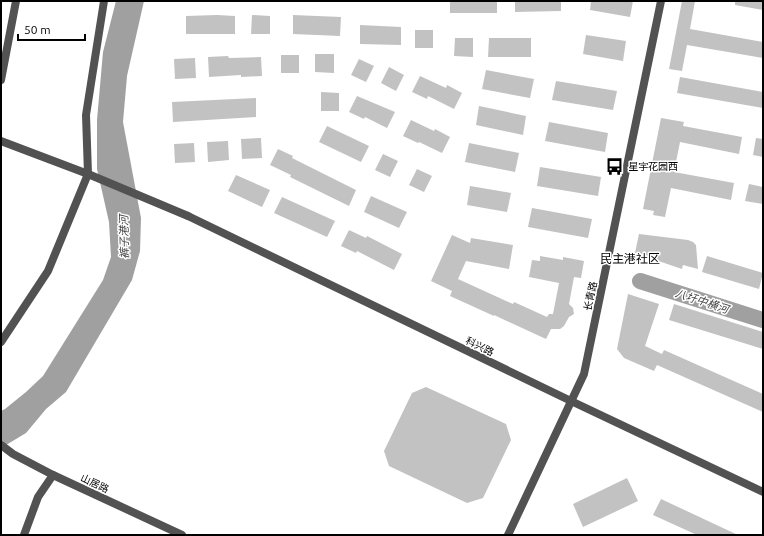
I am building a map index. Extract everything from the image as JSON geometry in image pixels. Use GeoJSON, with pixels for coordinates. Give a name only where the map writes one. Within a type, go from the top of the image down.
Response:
{"type":"FeatureCollection","features":[{"type":"Feature","properties":{"kind":"street"},"geometry":{"type":"LineString","coordinates":[[1,80],[16,1]]}},
{"type":"Feature","properties":{"kind":"street"},"geometry":{"type":"LineString","coordinates":[[1,342],[48,271],[88,174],[86,116],[104,1]]}},
{"type":"Feature","properties":{"kind":"street","name":"长青路"},"geometry":{"type":"LineString","coordinates":[[508,535],[584,374],[661,1]]}},
{"type":"Feature","properties":{"kind":"street","name":"科兴路"},"geometry":{"type":"LineString","coordinates":[[1,141],[88,174],[188,216],[763,492]]}},
{"type":"Feature","properties":{"kind":"street","name":"山居路"},"geometry":{"type":"LineString","coordinates":[[1,445],[13,454],[53,475],[182,535]]}},
{"type":"Feature","properties":{"kind":"street"},"geometry":{"type":"LineString","coordinates":[[24,535],[38,497],[53,475]]}},
{"type":"Feature","properties":{"kind":"water","name":"裤子港河"},"geometry":{"type":"Polygon","coordinates":[[[116,1],[144,1],[127,76],[123,122],[141,218],[140,251],[132,280],[66,392],[46,409],[26,433],[1,448],[1,411],[26,392],[43,376],[103,280],[111,257],[109,222],[97,169],[97,120],[103,52],[116,1]]]}},
{"type":"Feature","properties":{"kind":"building"},"geometry":{"type":"Polygon","coordinates":[[[450,1],[497,1],[497,13],[450,13],[450,1]]]}},
{"type":"Feature","properties":{"kind":"building"},"geometry":{"type":"Polygon","coordinates":[[[515,1],[561,1],[561,11],[515,12],[515,1]]]}},
{"type":"Feature","properties":{"kind":"building"},"geometry":{"type":"Polygon","coordinates":[[[591,1],[633,1],[630,17],[590,10],[591,1]]]}},
{"type":"Feature","properties":{"kind":"building"},"geometry":{"type":"Polygon","coordinates":[[[682,1],[695,1],[690,29],[763,42],[763,58],[687,45],[682,71],[669,69],[682,1]]]}},
{"type":"Feature","properties":{"kind":"building"},"geometry":{"type":"Polygon","coordinates":[[[735,1],[763,1],[763,10],[735,5],[735,1]]]}},
{"type":"Feature","properties":{"kind":"building"},"geometry":{"type":"Polygon","coordinates":[[[252,15],[270,16],[270,34],[251,34],[252,15]]]}},
{"type":"Feature","properties":{"kind":"building"},"geometry":{"type":"Polygon","coordinates":[[[293,15],[341,17],[340,36],[293,34],[293,15]]]}},
{"type":"Feature","properties":{"kind":"building"},"geometry":{"type":"Polygon","coordinates":[[[186,16],[235,16],[235,34],[186,34],[186,16]]]}},
{"type":"Feature","properties":{"kind":"building"},"geometry":{"type":"Polygon","coordinates":[[[360,25],[401,27],[401,45],[360,44],[360,25]]]}},
{"type":"Feature","properties":{"kind":"building"},"geometry":{"type":"Polygon","coordinates":[[[415,30],[433,30],[433,48],[415,48],[415,30]]]}},
{"type":"Feature","properties":{"kind":"building"},"geometry":{"type":"Polygon","coordinates":[[[586,35],[626,41],[623,61],[583,54],[586,35]]]}},
{"type":"Feature","properties":{"kind":"building"},"geometry":{"type":"Polygon","coordinates":[[[455,38],[473,38],[473,57],[454,56],[455,38]]]}},
{"type":"Feature","properties":{"kind":"building"},"geometry":{"type":"Polygon","coordinates":[[[489,38],[531,38],[531,57],[488,57],[489,38]]]}},
{"type":"Feature","properties":{"kind":"building"},"geometry":{"type":"Polygon","coordinates":[[[315,54],[334,54],[334,73],[315,72],[315,54]]]}},
{"type":"Feature","properties":{"kind":"building"},"geometry":{"type":"Polygon","coordinates":[[[281,55],[299,55],[299,73],[281,73],[281,55]]]}},
{"type":"Feature","properties":{"kind":"building"},"geometry":{"type":"Polygon","coordinates":[[[228,56],[229,58],[261,57],[262,76],[241,77],[241,75],[209,77],[208,57],[228,56]]]}},
{"type":"Feature","properties":{"kind":"building"},"geometry":{"type":"Polygon","coordinates":[[[195,58],[196,78],[175,79],[174,59],[195,58]]]}},
{"type":"Feature","properties":{"kind":"building"},"geometry":{"type":"Polygon","coordinates":[[[359,59],[374,66],[366,82],[351,75],[359,59]]]}},
{"type":"Feature","properties":{"kind":"building"},"geometry":{"type":"Polygon","coordinates":[[[389,67],[404,75],[396,91],[381,83],[389,67]]]}},
{"type":"Feature","properties":{"kind":"building"},"geometry":{"type":"Polygon","coordinates":[[[486,70],[534,79],[530,98],[482,89],[486,70]]]}},
{"type":"Feature","properties":{"kind":"building"},"geometry":{"type":"Polygon","coordinates":[[[420,76],[446,88],[447,85],[462,93],[454,109],[428,96],[427,99],[412,92],[420,76]]]}},
{"type":"Feature","properties":{"kind":"building"},"geometry":{"type":"Polygon","coordinates":[[[680,77],[763,92],[763,108],[677,93],[680,77]]]}},
{"type":"Feature","properties":{"kind":"building"},"geometry":{"type":"Polygon","coordinates":[[[556,81],[617,91],[613,110],[552,100],[556,81]]]}},
{"type":"Feature","properties":{"kind":"building"},"geometry":{"type":"Polygon","coordinates":[[[321,92],[339,93],[339,111],[321,111],[321,92]]]}},
{"type":"Feature","properties":{"kind":"building"},"geometry":{"type":"Polygon","coordinates":[[[357,96],[395,112],[387,128],[365,117],[364,119],[349,112],[357,96]]]}},
{"type":"Feature","properties":{"kind":"building"},"geometry":{"type":"Polygon","coordinates":[[[256,98],[256,117],[173,122],[172,102],[256,98]]]}},
{"type":"Feature","properties":{"kind":"building"},"geometry":{"type":"Polygon","coordinates":[[[479,106],[526,116],[523,135],[476,125],[479,106]]]}},
{"type":"Feature","properties":{"kind":"building"},"geometry":{"type":"Polygon","coordinates":[[[661,118],[684,122],[683,126],[742,137],[739,154],[680,142],[674,172],[734,183],[731,200],[671,188],[665,217],[653,215],[654,211],[643,209],[661,118]]]}},
{"type":"Feature","properties":{"kind":"building"},"geometry":{"type":"Polygon","coordinates":[[[411,120],[434,131],[435,129],[450,137],[442,153],[403,136],[411,120]]]}},
{"type":"Feature","properties":{"kind":"building"},"geometry":{"type":"Polygon","coordinates":[[[549,122],[608,133],[605,152],[545,141],[549,122]]]}},
{"type":"Feature","properties":{"kind":"building"},"geometry":{"type":"Polygon","coordinates":[[[327,126],[369,146],[361,162],[319,142],[327,126]]]}},
{"type":"Feature","properties":{"kind":"building"},"geometry":{"type":"Polygon","coordinates":[[[261,138],[262,158],[242,159],[241,139],[261,138]]]}},
{"type":"Feature","properties":{"kind":"building"},"geometry":{"type":"Polygon","coordinates":[[[756,138],[763,139],[763,157],[753,155],[756,138]]]}},
{"type":"Feature","properties":{"kind":"building"},"geometry":{"type":"Polygon","coordinates":[[[228,141],[229,160],[208,162],[207,142],[228,141]]]}},
{"type":"Feature","properties":{"kind":"building"},"geometry":{"type":"Polygon","coordinates":[[[194,143],[195,162],[175,163],[174,144],[194,143]]]}},
{"type":"Feature","properties":{"kind":"building"},"geometry":{"type":"Polygon","coordinates":[[[469,143],[519,153],[515,172],[465,162],[469,143]]]}},
{"type":"Feature","properties":{"kind":"building"},"geometry":{"type":"Polygon","coordinates":[[[278,149],[293,156],[292,158],[356,190],[349,206],[290,177],[291,175],[270,165],[278,149]]]}},
{"type":"Feature","properties":{"kind":"building"},"geometry":{"type":"Polygon","coordinates":[[[383,154],[398,161],[390,177],[375,170],[383,154]]]}},
{"type":"Feature","properties":{"kind":"building"},"geometry":{"type":"Polygon","coordinates":[[[540,167],[601,177],[598,196],[537,186],[540,167]]]}},
{"type":"Feature","properties":{"kind":"building"},"geometry":{"type":"Polygon","coordinates":[[[417,169],[432,176],[424,192],[409,185],[417,169]]]}},
{"type":"Feature","properties":{"kind":"building"},"geometry":{"type":"Polygon","coordinates":[[[236,175],[270,190],[262,207],[228,191],[236,175]]]}},
{"type":"Feature","properties":{"kind":"building"},"geometry":{"type":"Polygon","coordinates":[[[749,184],[763,187],[763,204],[745,201],[749,184]]]}},
{"type":"Feature","properties":{"kind":"building"},"geometry":{"type":"Polygon","coordinates":[[[470,186],[511,193],[507,212],[467,205],[470,186]]]}},
{"type":"Feature","properties":{"kind":"building"},"geometry":{"type":"Polygon","coordinates":[[[371,196],[407,212],[399,228],[364,212],[371,196]]]}},
{"type":"Feature","properties":{"kind":"building"},"geometry":{"type":"Polygon","coordinates":[[[282,197],[335,221],[327,237],[274,213],[282,197]]]}},
{"type":"Feature","properties":{"kind":"building"},"geometry":{"type":"Polygon","coordinates":[[[532,208],[592,219],[588,238],[528,227],[532,208]]]}},
{"type":"Feature","properties":{"kind":"building"},"geometry":{"type":"Polygon","coordinates":[[[349,230],[366,238],[367,236],[402,254],[394,270],[357,251],[356,253],[341,246],[349,230]]]}},
{"type":"Feature","properties":{"kind":"building"},"geometry":{"type":"Polygon","coordinates":[[[639,234],[688,240],[693,242],[696,245],[698,269],[683,265],[682,269],[635,253],[639,234]]]}},
{"type":"Feature","properties":{"kind":"building"},"geometry":{"type":"Polygon","coordinates":[[[452,235],[470,243],[471,238],[513,245],[509,269],[466,261],[458,279],[513,304],[514,302],[547,317],[549,314],[553,314],[559,283],[529,277],[532,260],[540,261],[540,256],[563,260],[563,257],[584,261],[581,278],[574,277],[569,304],[573,308],[574,314],[569,317],[564,326],[560,329],[551,329],[546,339],[450,296],[452,291],[431,281],[452,235]]]}},
{"type":"Feature","properties":{"kind":"building"},"geometry":{"type":"Polygon","coordinates":[[[707,256],[763,273],[759,289],[702,272],[707,256]]]}},
{"type":"Feature","properties":{"kind":"building"},"geometry":{"type":"Polygon","coordinates":[[[628,294],[659,304],[645,346],[662,354],[664,350],[763,394],[763,412],[657,365],[654,371],[624,358],[617,349],[628,294]]]}},
{"type":"Feature","properties":{"kind":"building"},"geometry":{"type":"Polygon","coordinates":[[[674,304],[763,332],[763,349],[669,320],[674,304]]]}},
{"type":"Feature","properties":{"kind":"building"},"geometry":{"type":"Polygon","coordinates":[[[426,387],[506,424],[511,440],[483,498],[467,503],[389,466],[384,451],[412,393],[426,387]]]}},
{"type":"Feature","properties":{"kind":"building"},"geometry":{"type":"Polygon","coordinates":[[[627,478],[638,501],[583,527],[573,504],[627,478]]]}},
{"type":"Feature","properties":{"kind":"building"},"geometry":{"type":"Polygon","coordinates":[[[661,499],[738,535],[697,535],[653,515],[661,499]]]}},
{"type":"Feature","properties":{"kind":"waterway","name":"八圩中横河"},"geometry":{"type":"LineString","coordinates":[[640,281],[763,320]]}},
{"type":"Feature","properties":{"kind":"place","name":"星宇花园西"},"geometry":{"type":"Point","coordinates":[615,166]}},
{"type":"Feature","properties":{"kind":"district","name":"民主港社区"},"geometry":{"type":"Point","coordinates":[630,259]}}]}
